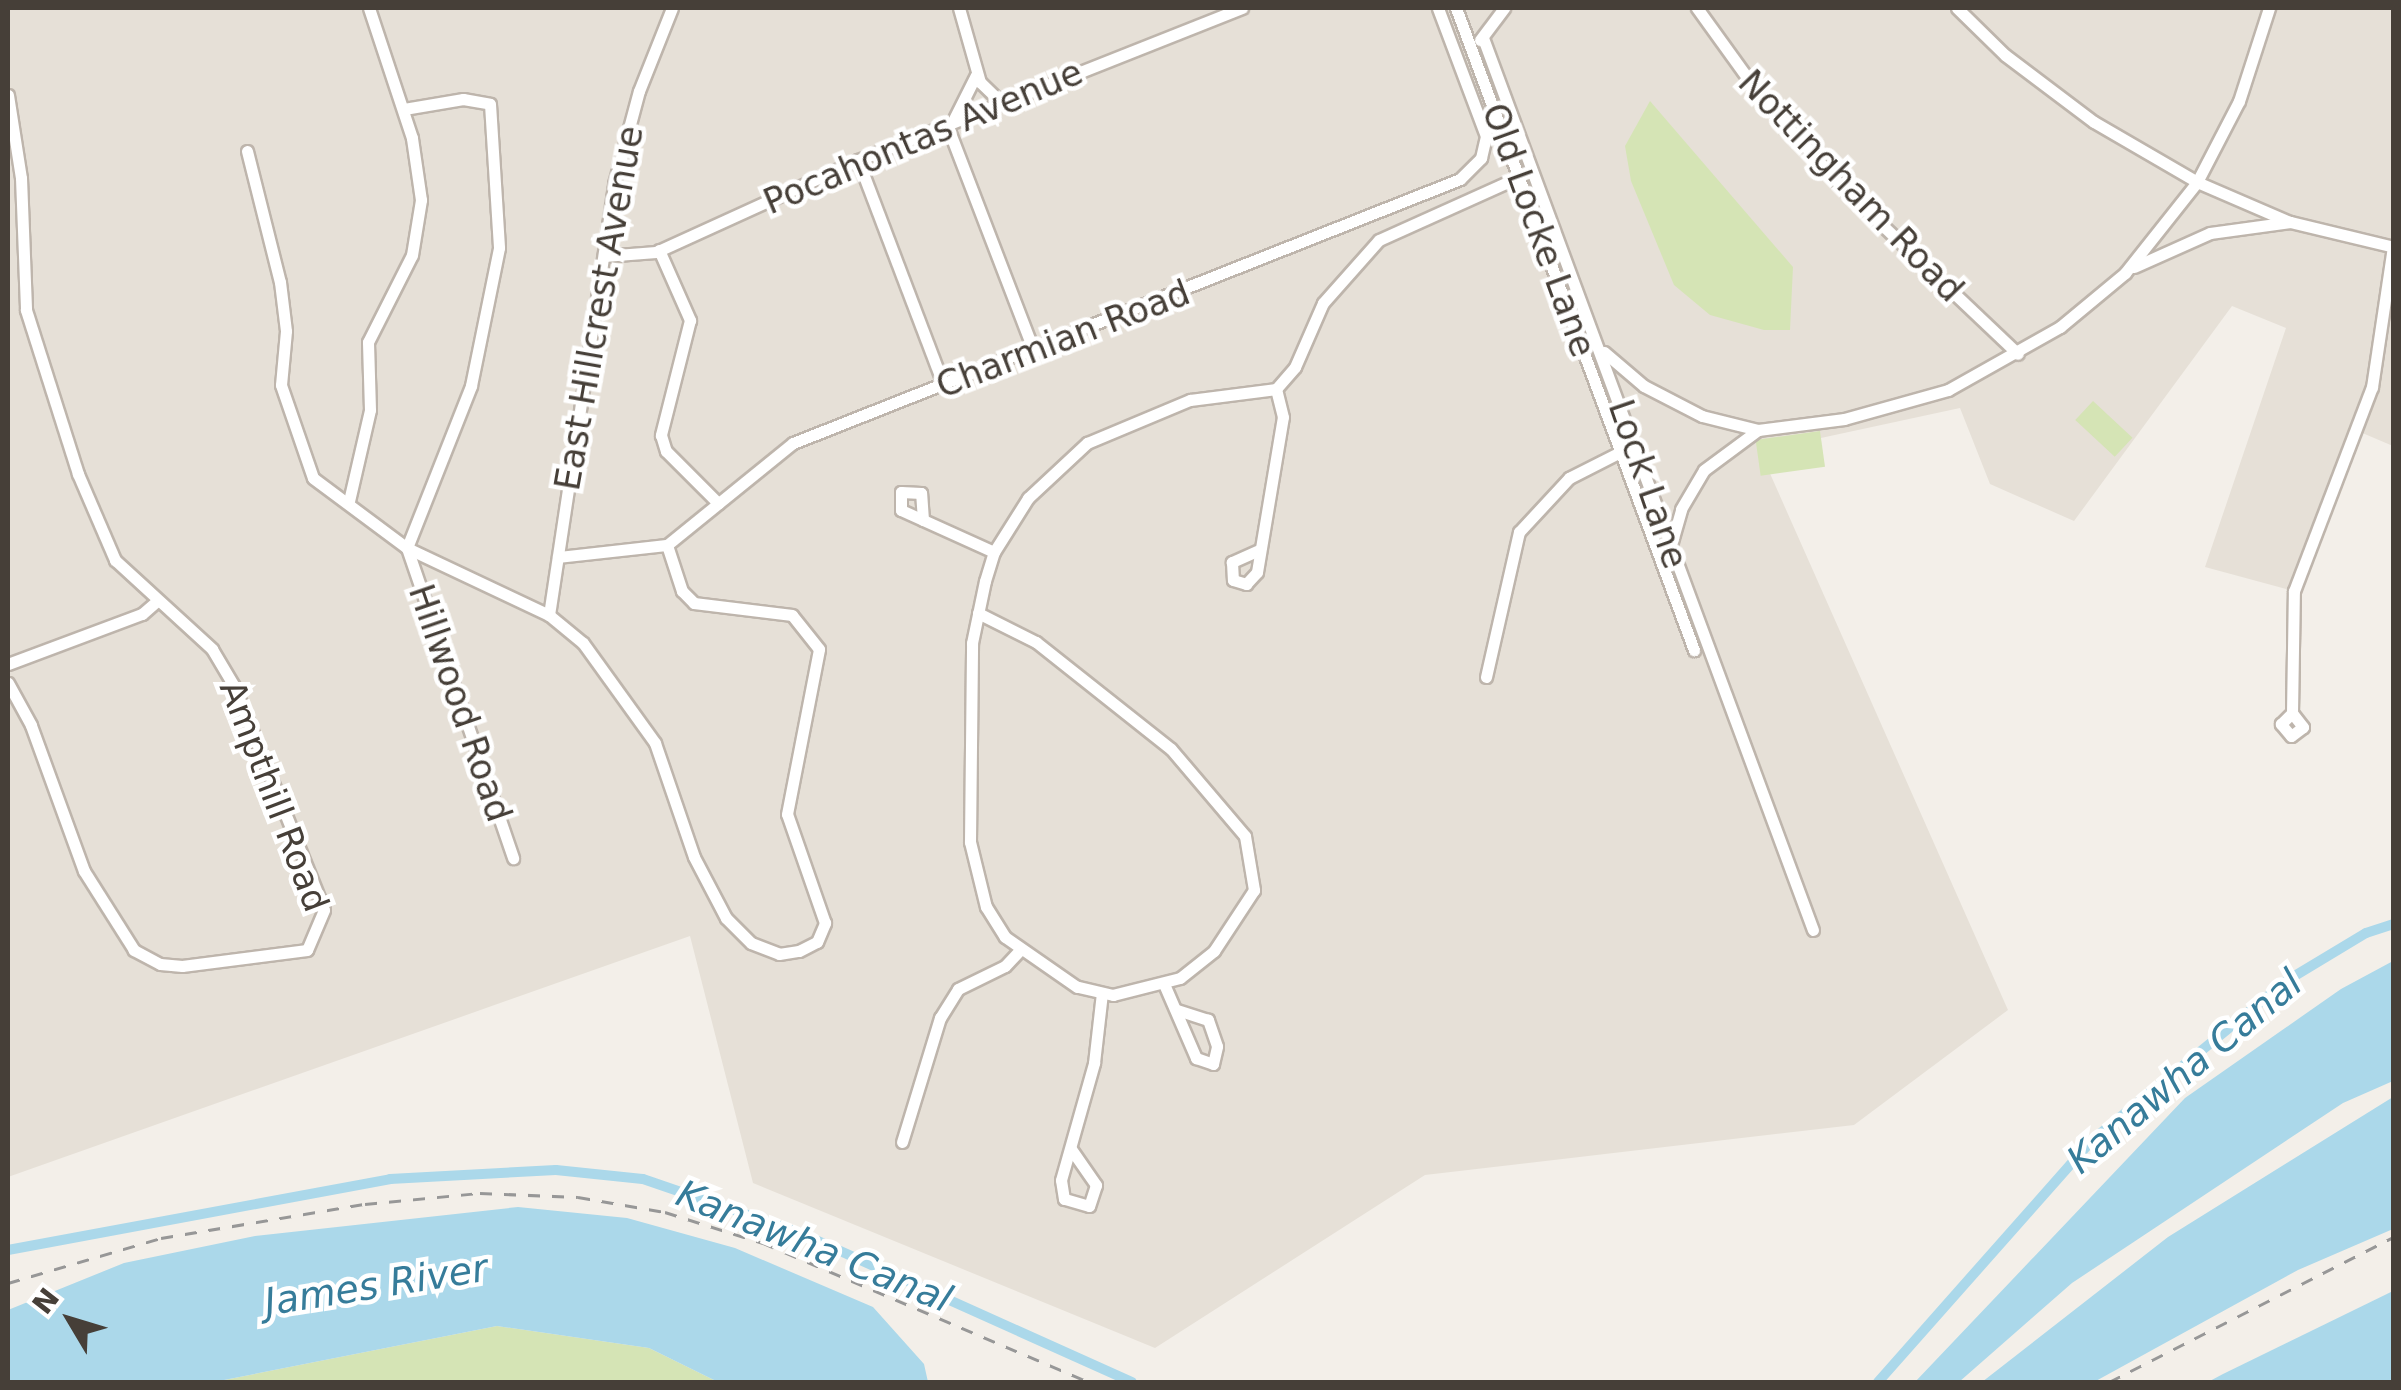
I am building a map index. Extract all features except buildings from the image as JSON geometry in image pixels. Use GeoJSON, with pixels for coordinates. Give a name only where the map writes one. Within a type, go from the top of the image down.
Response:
{"type":"FeatureCollection","features":[{"type":"Feature","properties":{"kind":"street"},"geometry":{"type":"LineString","coordinates":[[348,500],[370,410],[368,342],[418,231],[417,164],[404,109],[369,8]]}},
{"type":"Feature","properties":{"kind":"street","name":"East Hillcrest Avenue"},"geometry":{"type":"LineString","coordinates":[[548,616],[626,132],[672,8]]}},
{"type":"Feature","properties":{"kind":"street"},"geometry":{"type":"LineString","coordinates":[[959,8],[984,89],[1001,102]]}},
{"type":"Feature","properties":{"kind":"street","name":"Pocahontas Avenue"},"geometry":{"type":"LineString","coordinates":[[604,256],[660,250],[858,160],[1242,8]]}},
{"type":"Feature","properties":{"kind":"street","name":"Charmian Road"},"geometry":{"type":"LineString","coordinates":[[667,545],[793,443],[1034,352],[1447,186],[1478,164],[1486,136],[1438,8]]}},
{"type":"Feature","properties":{"kind":"street","name":"Old Locke Lane"},"geometry":{"type":"LineString","coordinates":[[1456,8],[1477,41],[1518,178],[1694,650]]}},
{"type":"Feature","properties":{"kind":"street"},"geometry":{"type":"LineString","coordinates":[[1477,41],[1504,8]]}},
{"type":"Feature","properties":{"kind":"street","name":"Nottingham Road"},"geometry":{"type":"LineString","coordinates":[[1696,8],[1762,98],[1840,185],[2018,354]]}},
{"type":"Feature","properties":{"kind":"street"},"geometry":{"type":"LineString","coordinates":[[1957,8],[2005,55],[2094,122],[2198,182],[2290,222],[2393,247],[2368,402],[2294,591],[2292,714]]}},
{"type":"Feature","properties":{"kind":"street"},"geometry":{"type":"LineString","coordinates":[[2125,273],[2198,182],[2246,84],[2269,8]]}},
{"type":"Feature","properties":{"kind":"street","name":"Lock Lane"},"geometry":{"type":"LineString","coordinates":[[1477,41],[1602,350],[1670,548],[1814,930]]}},
{"type":"Feature","properties":{"kind":"street"},"geometry":{"type":"LineString","coordinates":[[978,71],[949,123],[1034,352]]}},
{"type":"Feature","properties":{"kind":"street","name":"Ampthill Road"},"geometry":{"type":"LineString","coordinates":[[8,95],[21,178],[26,310],[53,401],[103,539],[156,601],[212,649],[234,686],[324,910],[308,950],[182,966],[160,964],[134,950],[84,872],[32,725],[8,683]]}},
{"type":"Feature","properties":{"kind":"street"},"geometry":{"type":"LineString","coordinates":[[404,109],[463,100],[490,104],[499,248],[470,386],[408,548]]}},
{"type":"Feature","properties":{"kind":"street"},"geometry":{"type":"LineString","coordinates":[[247,151],[280,282],[286,331],[281,384],[296,440],[313,478],[348,500],[408,548],[548,616],[603,666],[643,720],[694,857],[726,918],[750,943],[780,954],[809,947],[821,936],[824,913],[787,814],[819,649],[792,615],[694,603],[682,591],[667,545],[558,557]]}},
{"type":"Feature","properties":{"kind":"street"},"geometry":{"type":"LineString","coordinates":[[858,160],[944,386]]}},
{"type":"Feature","properties":{"kind":"street"},"geometry":{"type":"LineString","coordinates":[[978,614],[1036,642],[1171,750],[1245,836],[1254,867],[1254,890],[1245,907],[1214,951],[1164,984],[1102,992],[1077,987],[1020,950],[986,907],[970,842],[972,643],[978,614],[994,552],[1028,498],[1087,443],[1190,400],[1276,389],[1295,367],[1323,303],[1379,240],[1518,178]]}},
{"type":"Feature","properties":{"kind":"street"},"geometry":{"type":"LineString","coordinates":[[1602,350],[1682,408],[1758,430],[1902,405],[2018,354],[2125,273],[2188,240],[2290,222]]}},
{"type":"Feature","properties":{"kind":"street"},"geometry":{"type":"LineString","coordinates":[[660,250],[690,320],[661,435],[666,451],[718,503]]}},
{"type":"Feature","properties":{"kind":"street"},"geometry":{"type":"LineString","coordinates":[[1574,320],[1586,315]]}},
{"type":"Feature","properties":{"kind":"street"},"geometry":{"type":"LineString","coordinates":[[1259,550],[1283,417],[1276,389]]}},
{"type":"Feature","properties":{"kind":"street"},"geometry":{"type":"LineString","coordinates":[[1670,548],[1681,509],[1704,470],[1758,430]]}},
{"type":"Feature","properties":{"kind":"street"},"geometry":{"type":"LineString","coordinates":[[1486,677],[1519,532],[1569,478],[1618,453]]}},
{"type":"Feature","properties":{"kind":"street"},"geometry":{"type":"LineString","coordinates":[[923,520],[994,552]]}},
{"type":"Feature","properties":{"kind":"street","name":"Hillwood Road"},"geometry":{"type":"LineString","coordinates":[[408,548],[513,858]]}},
{"type":"Feature","properties":{"kind":"street"},"geometry":{"type":"LineString","coordinates":[[8,664],[142,614],[156,601]]}},
{"type":"Feature","properties":{"kind":"street"},"geometry":{"type":"LineString","coordinates":[[902,1142],[940,1018],[958,989],[1005,966],[1020,950]]}},
{"type":"Feature","properties":{"kind":"street"},"geometry":{"type":"LineString","coordinates":[[1164,984],[1196,1058],[1213,1064],[1217,1046],[1208,1020],[1178,1010]]}},
{"type":"Feature","properties":{"kind":"street"},"geometry":{"type":"LineString","coordinates":[[1071,1149],[1096,1185],[1089,1206],[1064,1199],[1061,1180],[1094,1063],[1102,992]]}},
{"type":"Feature","properties":{"kind":"shaded area"},"geometry":{"type":"Polygon","coordinates":[[[8,8],[2393,8],[2393,446],[2360,432],[2294,591],[2205,567],[2286,328],[2232,306],[2074,521],[1990,484],[1960,408],[1760,451],[2008,1010],[1854,1125],[1425,1175],[1155,1348],[753,1183],[690,936],[8,1177],[8,8]]]}},
{"type":"Feature","properties":{"kind":"green space"},"geometry":{"type":"Polygon","coordinates":[[[1650,101],[1793,267],[1790,330],[1764,330],[1710,315],[1674,285],[1631,181],[1625,146],[1650,101]]]}},
{"type":"Feature","properties":{"kind":"green space"},"geometry":{"type":"Polygon","coordinates":[[[2093,401],[2132,438],[2115,457],[2075,420],[2093,401]]]}},
{"type":"Feature","properties":{"kind":"green space"},"geometry":{"type":"Polygon","coordinates":[[[1820,431],[1825,467],[1761,476],[1756,440],[1820,431]]]}},
{"type":"Feature","properties":{"kind":"green space"},"geometry":{"type":"Polygon","coordinates":[[[497,1326],[649,1348],[718,1382],[214,1382],[497,1326]]]}},
{"type":"Feature","properties":{"kind":"water"},"geometry":{"type":"Polygon","coordinates":[[[2393,961],[2393,1081],[2343,1103],[2072,1283],[1959,1382],[1915,1382],[2185,1098],[2341,989],[2393,961]]]}},
{"type":"Feature","properties":{"kind":"water"},"geometry":{"type":"Polygon","coordinates":[[[2393,1097],[2393,1229],[2298,1270],[2094,1382],[1982,1382],[2168,1237],[2393,1097]]]}},
{"type":"Feature","properties":{"kind":"water","name":"James River"},"geometry":{"type":"Polygon","coordinates":[[[518,1207],[627,1218],[735,1248],[873,1307],[924,1364],[928,1382],[718,1382],[649,1348],[497,1326],[214,1382],[8,1382],[8,1310],[124,1263],[255,1236],[518,1207]]]}},
{"type":"Feature","properties":{"kind":"water"},"geometry":{"type":"Polygon","coordinates":[[[2393,1291],[2393,1382],[2208,1382],[2223,1374],[2393,1291]]]}},
{"type":"Feature","properties":{"kind":"waterway","name":"Kanawha Canal"},"geometry":{"type":"LineString","coordinates":[[1878,1382],[2091,1141],[2288,980],[2366,933],[2394,924]]}},
{"type":"Feature","properties":{"kind":"waterway","name":"Kanawha Canal"},"geometry":{"type":"LineString","coordinates":[[8,1250],[390,1179],[556,1170],[643,1179],[798,1232],[1132,1382]]}},
{"type":"Feature","properties":{"kind":"railway"},"geometry":{"type":"LineString","coordinates":[[8,1283],[161,1238],[365,1204],[480,1193],[578,1197],[665,1212],[763,1243],[1089,1382]]}},
{"type":"Feature","properties":{"kind":"railway"},"geometry":{"type":"LineString","coordinates":[[2109,1382],[2394,1237]]}}]}
